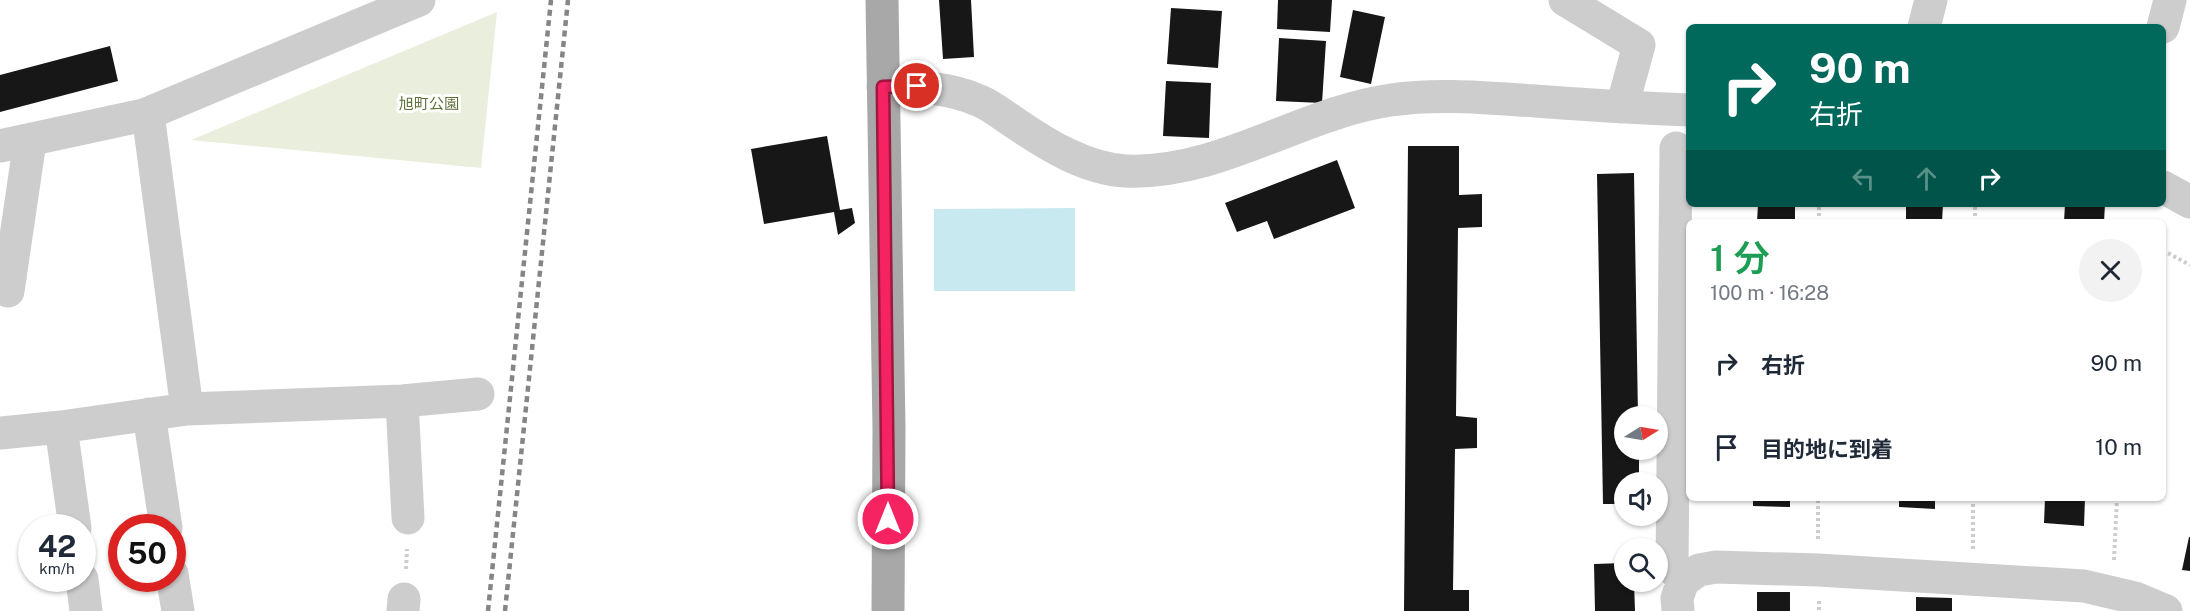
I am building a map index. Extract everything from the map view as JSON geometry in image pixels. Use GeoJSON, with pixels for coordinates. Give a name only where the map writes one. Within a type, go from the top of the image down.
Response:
{"type":"FeatureCollection","features":[{"type":"Feature","properties":{"kind":"main road"},"geometry":{"type":"LineString","coordinates":[[882,0],[889,428],[888,611]]}},
{"type":"Feature","properties":{"kind":"street"},"geometry":{"type":"LineString","coordinates":[[8,291],[15,143],[144,115],[418,0]]}},
{"type":"Feature","properties":{"kind":"street"},"geometry":{"type":"LineString","coordinates":[[1565,0],[1639,45],[1622,107]]}},
{"type":"Feature","properties":{"kind":"street"},"geometry":{"type":"LineString","coordinates":[[1925,24],[1930,0]]}},
{"type":"Feature","properties":{"kind":"street"},"geometry":{"type":"LineString","coordinates":[[2164,24],[2170,0]]}},
{"type":"Feature","properties":{"kind":"street"},"geometry":{"type":"LineString","coordinates":[[883,87],[936,87],[960,93],[983,102],[1051,147],[1089,163],[1124,171],[1170,168],[1214,159],[1292,128],[1390,100],[1466,97],[1686,110]]}},
{"type":"Feature","properties":{"kind":"street"},"geometry":{"type":"LineString","coordinates":[[144,115],[150,129],[187,409]]}},
{"type":"Feature","properties":{"kind":"street"},"geometry":{"type":"LineString","coordinates":[[1676,148],[1672,567],[1680,596]]}},
{"type":"Feature","properties":{"kind":"street"},"geometry":{"type":"LineString","coordinates":[[2166,190],[2190,202]]}},
{"type":"Feature","properties":{"kind":"street"},"geometry":{"type":"LineString","coordinates":[[0,433],[61,427],[187,409],[402,401],[478,394]]}},
{"type":"Feature","properties":{"kind":"street"},"geometry":{"type":"LineString","coordinates":[[402,401],[408,518]]}},
{"type":"Feature","properties":{"kind":"street"},"geometry":{"type":"LineString","coordinates":[[149,414],[164,514]]}},
{"type":"Feature","properties":{"kind":"street"},"geometry":{"type":"LineString","coordinates":[[61,427],[73,514]]}},
{"type":"Feature","properties":{"kind":"street"},"geometry":{"type":"LineString","coordinates":[[1680,596],[1699,570],[1716,567],[1818,570],[2084,586],[2135,598],[2166,611]]}},
{"type":"Feature","properties":{"kind":"street"},"geometry":{"type":"LineString","coordinates":[[84,592],[86,611]]}},
{"type":"Feature","properties":{"kind":"street"},"geometry":{"type":"LineString","coordinates":[[175,592],[178,611]]}},
{"type":"Feature","properties":{"kind":"path"},"geometry":{"type":"LineString","coordinates":[[2166,254],[2168,253],[2190,265]]}},
{"type":"Feature","properties":{"kind":"path"},"geometry":{"type":"LineString","coordinates":[[1818,501],[1818,570]]}},
{"type":"Feature","properties":{"kind":"path"},"geometry":{"type":"LineString","coordinates":[[1972,580],[1973,501]]}},
{"type":"Feature","properties":{"kind":"path"},"geometry":{"type":"LineString","coordinates":[[2113,593],[2117,501]]}},
{"type":"Feature","properties":{"kind":"path"},"geometry":{"type":"LineString","coordinates":[[404,605],[408,518]]}},
{"type":"Feature","properties":{"kind":"green space","name":"旭町公園"},"geometry":{"type":"Polygon","coordinates":[[[497,12],[481,168],[191,140],[497,12]]]}},
{"type":"Feature","properties":{"kind":"water"},"geometry":{"type":"Polygon","coordinates":[[[1075,208],[1075,291],[934,291],[934,209],[1075,208]]]}},
{"type":"Feature","properties":{"kind":"building"},"geometry":{"type":"Polygon","coordinates":[[[939,0],[971,0],[974,57],[943,59],[939,0]]]}},
{"type":"Feature","properties":{"kind":"building"},"geometry":{"type":"Polygon","coordinates":[[[1278,0],[1332,0],[1330,32],[1277,29],[1278,0]]]}},
{"type":"Feature","properties":{"kind":"building"},"geometry":{"type":"Polygon","coordinates":[[[1171,8],[1222,11],[1218,68],[1167,64],[1171,8]]]}},
{"type":"Feature","properties":{"kind":"building"},"geometry":{"type":"Polygon","coordinates":[[[1353,10],[1385,17],[1371,84],[1340,77],[1353,10]]]}},
{"type":"Feature","properties":{"kind":"building"},"geometry":{"type":"Polygon","coordinates":[[[1279,38],[1326,41],[1322,103],[1276,101],[1279,38]]]}},
{"type":"Feature","properties":{"kind":"building"},"geometry":{"type":"Polygon","coordinates":[[[110,46],[118,81],[0,112],[0,75],[110,46]]]}},
{"type":"Feature","properties":{"kind":"building"},"geometry":{"type":"Polygon","coordinates":[[[1166,81],[1211,83],[1209,138],[1163,136],[1166,81]]]}},
{"type":"Feature","properties":{"kind":"building"},"geometry":{"type":"Polygon","coordinates":[[[827,136],[840,210],[852,208],[855,223],[838,235],[834,212],[764,224],[751,149],[827,136]]]}},
{"type":"Feature","properties":{"kind":"building"},"geometry":{"type":"Polygon","coordinates":[[[1408,146],[1459,146],[1459,195],[1482,194],[1482,227],[1458,228],[1456,416],[1477,418],[1477,448],[1455,449],[1453,590],[1469,590],[1469,611],[1404,611],[1408,146]]]}},
{"type":"Feature","properties":{"kind":"building"},"geometry":{"type":"Polygon","coordinates":[[[1337,160],[1355,208],[1274,239],[1267,221],[1237,232],[1225,203],[1337,160]]]}},
{"type":"Feature","properties":{"kind":"building"},"geometry":{"type":"Polygon","coordinates":[[[1634,173],[1638,406],[1614,406],[1614,460],[1639,460],[1639,472],[1614,472],[1614,504],[1603,504],[1597,174],[1634,173]]]}},
{"type":"Feature","properties":{"kind":"building"},"geometry":{"type":"Polygon","coordinates":[[[1758,207],[1795,207],[1795,219],[1757,219],[1758,207]]]}},
{"type":"Feature","properties":{"kind":"building"},"geometry":{"type":"Polygon","coordinates":[[[1906,207],[1943,207],[1942,219],[1906,219],[1906,207]]]}},
{"type":"Feature","properties":{"kind":"building"},"geometry":{"type":"Polygon","coordinates":[[[2065,207],[2105,207],[2104,219],[2064,219],[2065,207]]]}},
{"type":"Feature","properties":{"kind":"building"},"geometry":{"type":"Polygon","coordinates":[[[1753,501],[1790,501],[1790,507],[1753,506],[1753,501]]]}},
{"type":"Feature","properties":{"kind":"building"},"geometry":{"type":"Polygon","coordinates":[[[1899,501],[1935,501],[1935,509],[1899,507],[1899,501]]]}},
{"type":"Feature","properties":{"kind":"building"},"geometry":{"type":"Polygon","coordinates":[[[2045,501],[2085,501],[2084,526],[2044,523],[2045,501]]]}},
{"type":"Feature","properties":{"kind":"building"},"geometry":{"type":"Polygon","coordinates":[[[2190,537],[2190,571],[2182,570],[2190,537]]]}},
{"type":"Feature","properties":{"kind":"building"},"geometry":{"type":"Polygon","coordinates":[[[1614,563],[1614,592],[1634,592],[1635,611],[1595,611],[1594,564],[1614,563]]]}},
{"type":"Feature","properties":{"kind":"building"},"geometry":{"type":"Polygon","coordinates":[[[1757,592],[1790,592],[1790,611],[1757,611],[1757,592]]]}},
{"type":"Feature","properties":{"kind":"building"},"geometry":{"type":"Polygon","coordinates":[[[1916,597],[1952,598],[1952,611],[1916,611],[1916,597]]]}},
{"type":"Feature","properties":{"kind":"railway"},"geometry":{"type":"LineString","coordinates":[[488,611],[551,0]]}},
{"type":"Feature","properties":{"kind":"railway"},"geometry":{"type":"LineString","coordinates":[[505,611],[568,0]]}},
{"type":"Feature","properties":{"kind":"route"},"geometry":{"type":"LineString","coordinates":[[888,519],[889,428],[883,87],[917,86]]}}]}
